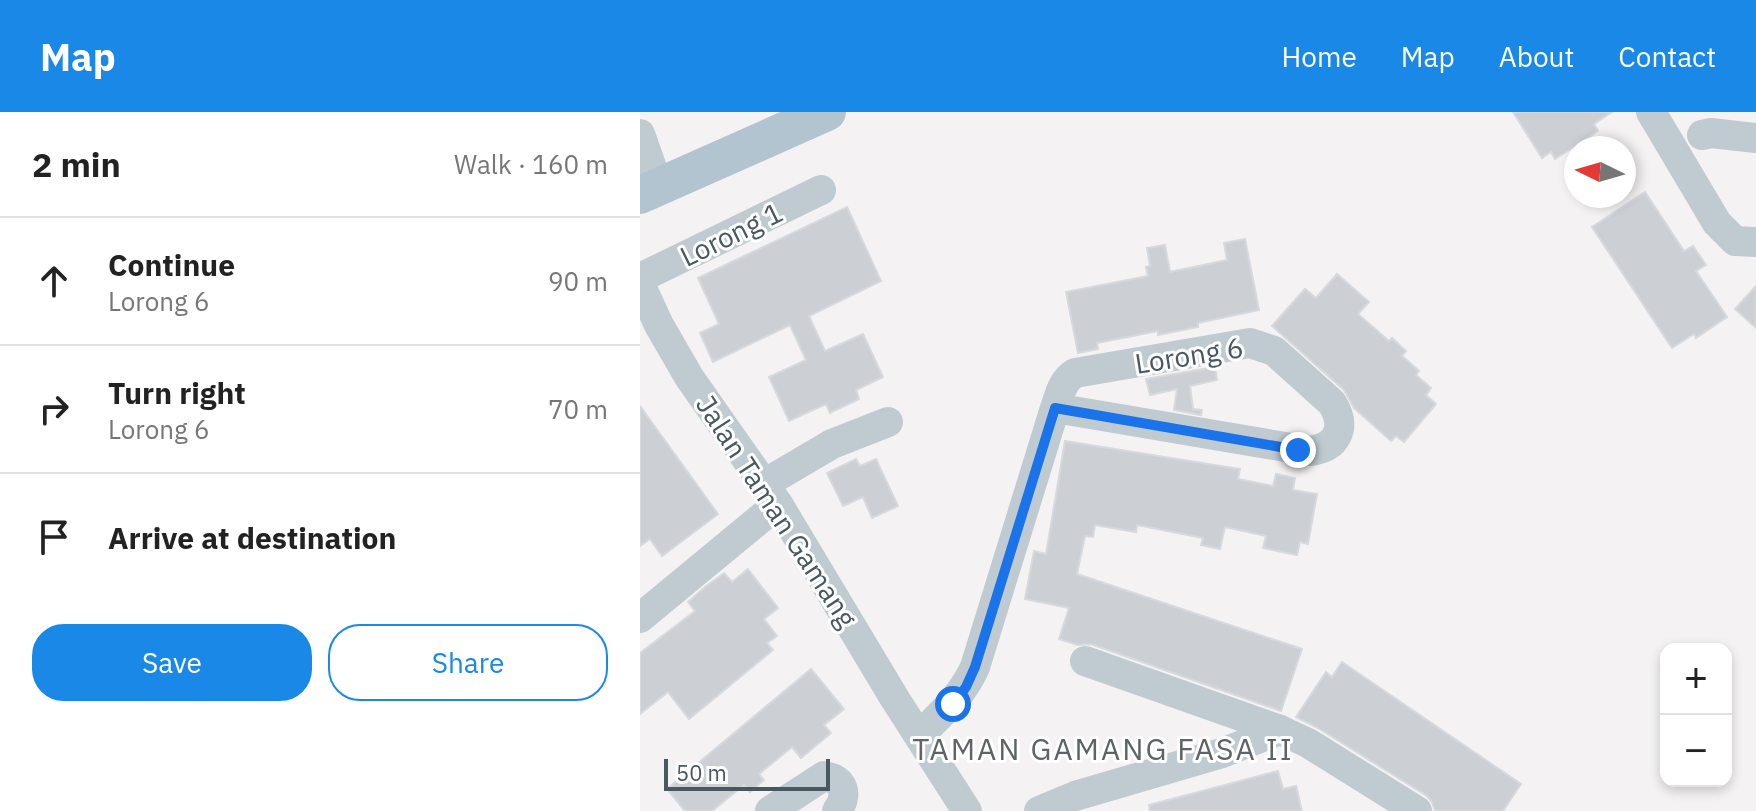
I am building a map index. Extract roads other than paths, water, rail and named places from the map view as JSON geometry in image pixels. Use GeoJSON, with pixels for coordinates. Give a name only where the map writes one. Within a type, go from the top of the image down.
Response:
{"type":"FeatureCollection","features":[{"type":"Feature","properties":{"kind":"main road"},"geometry":{"type":"LineString","coordinates":[[649,190],[827,112]]}},
{"type":"Feature","properties":{"kind":"street"},"geometry":{"type":"LineString","coordinates":[[1651,112],[1717,223],[1735,241],[1756,242]]}},
{"type":"Feature","properties":{"kind":"street"},"geometry":{"type":"LineString","coordinates":[[1702,135],[1711,133],[1756,138]]}},
{"type":"Feature","properties":{"kind":"street"},"geometry":{"type":"LineString","coordinates":[[640,134],[649,190]]}},
{"type":"Feature","properties":{"kind":"street","name":"Lorong 1"},"geometry":{"type":"LineString","coordinates":[[640,278],[821,190]]}},
{"type":"Feature","properties":{"kind":"street","name":"Jalan Taman Gamang"},"geometry":{"type":"LineString","coordinates":[[640,284],[689,377],[771,494],[967,811]]}},
{"type":"Feature","properties":{"kind":"street","name":"Lorong 6"},"geometry":{"type":"LineString","coordinates":[[920,735],[953,704],[966,687],[975,667],[1055,408],[1063,384],[1075,373],[1250,343],[1274,351],[1332,403],[1338,412],[1340,429],[1329,445],[1309,451],[1055,408]]}},
{"type":"Feature","properties":{"kind":"street"},"geometry":{"type":"LineString","coordinates":[[640,618],[771,494],[832,444],[888,422]]}},
{"type":"Feature","properties":{"kind":"street"},"geometry":{"type":"LineString","coordinates":[[1085,661],[1280,730],[1308,743],[1417,811]]}},
{"type":"Feature","properties":{"kind":"street"},"geometry":{"type":"LineString","coordinates":[[1039,811],[1075,796],[1222,753],[1280,730]]}},
{"type":"Feature","properties":{"kind":"street"},"geometry":{"type":"LineString","coordinates":[[770,811],[824,776],[836,779],[843,788],[844,800],[837,811]]}},
{"type":"Feature","properties":{"kind":"district","name":"TAMAN GAMANG FASA II"},"geometry":{"type":"Point","coordinates":[1103,748]}}]}
